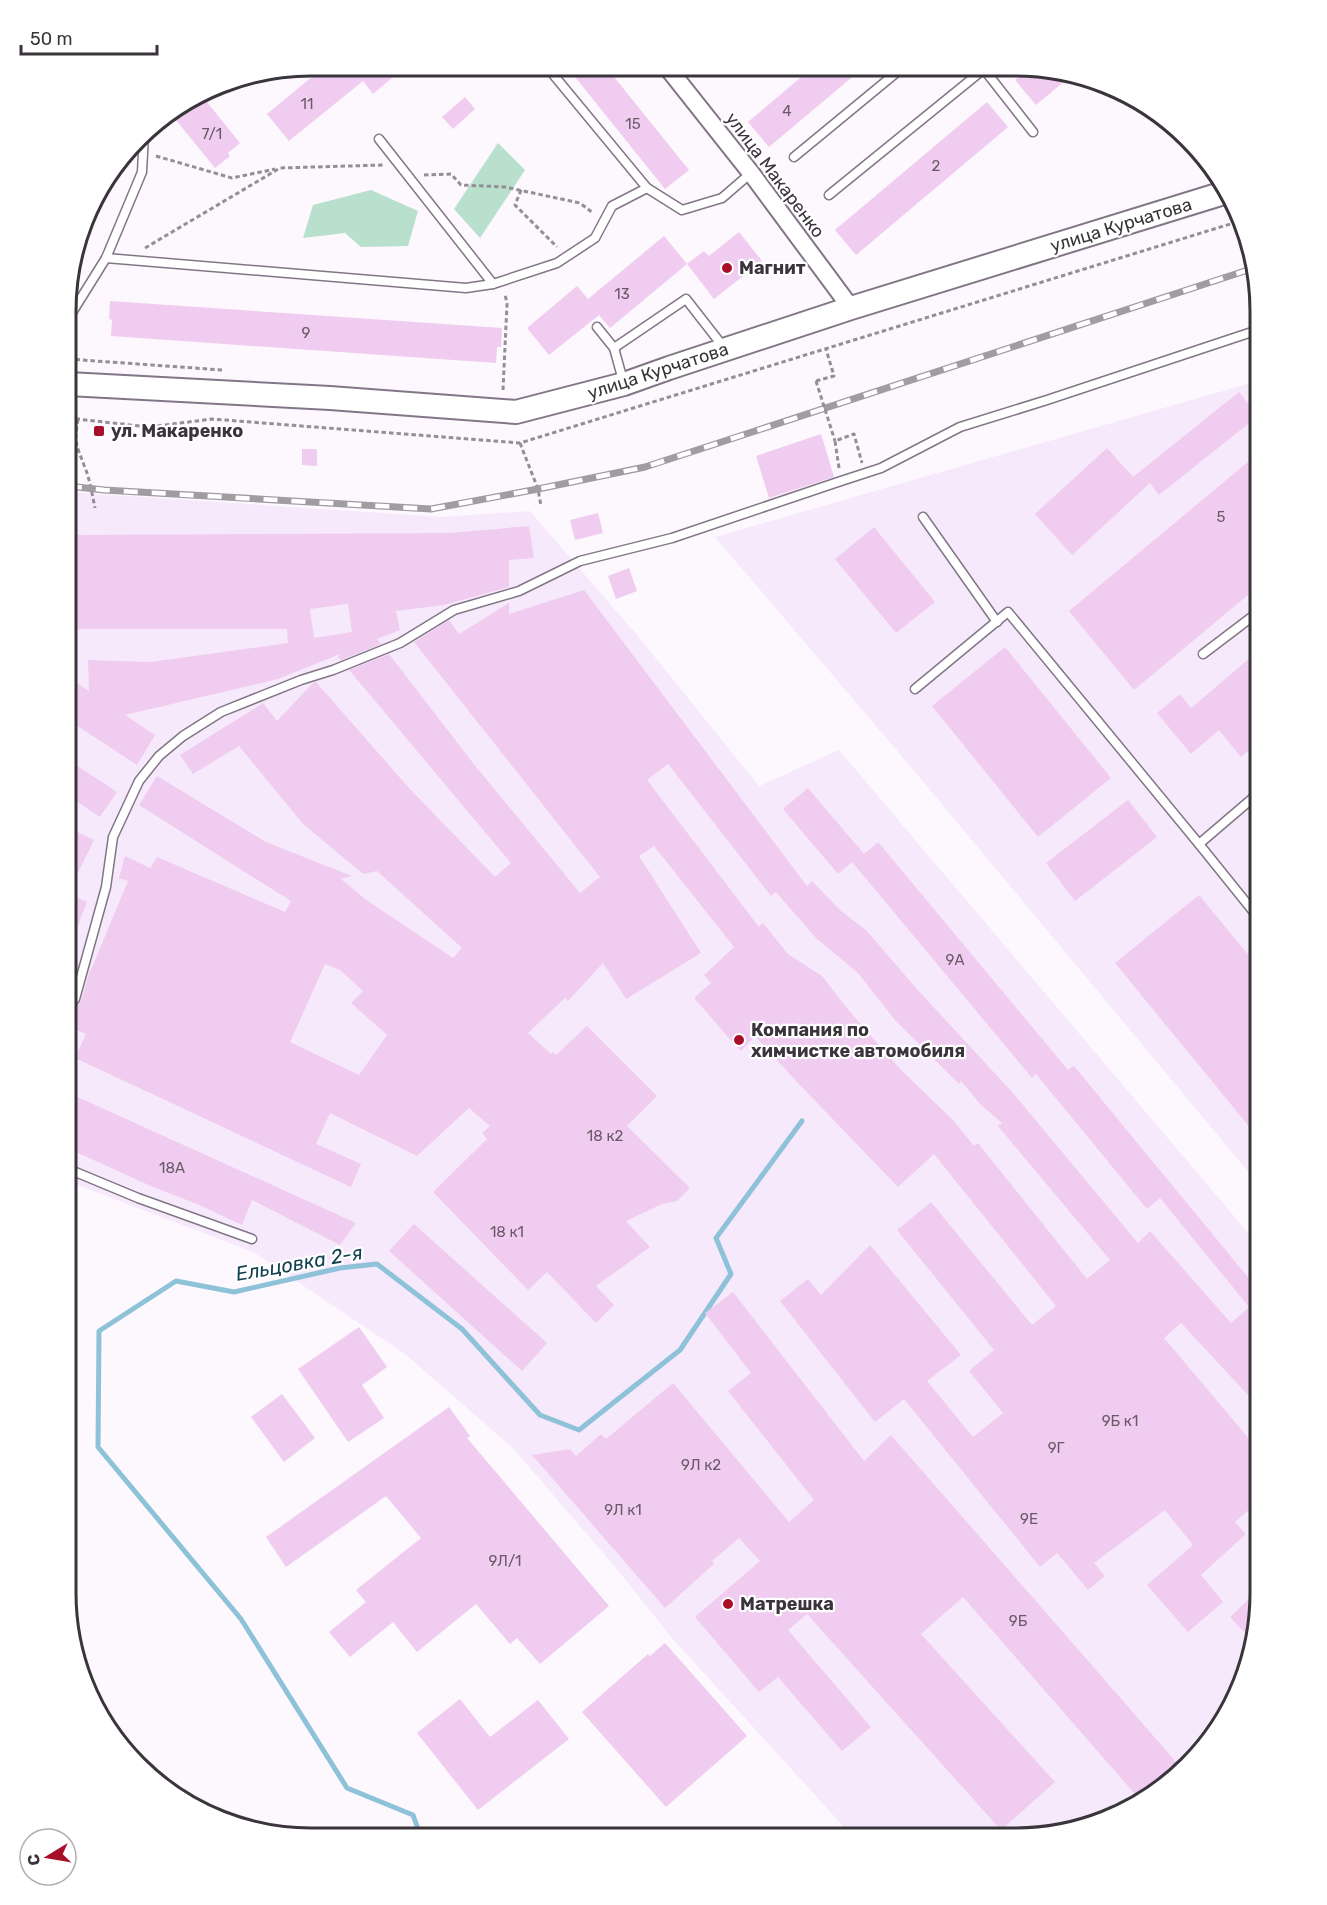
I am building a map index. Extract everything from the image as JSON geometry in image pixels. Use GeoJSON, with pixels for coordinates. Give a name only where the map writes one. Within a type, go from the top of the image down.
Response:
{"type":"FeatureCollection","features":[{"type":"Feature","properties":{"kind":"main road","name":"улица Курчатова"},"geometry":{"type":"LineString","coordinates":[[76,384],[318,397],[516,412],[624,384],[851,308],[1219,194]]}},
{"type":"Feature","properties":{"kind":"street","name":"улица Макаренко"},"geometry":{"type":"LineString","coordinates":[[678,76],[851,308]]}},
{"type":"Feature","properties":{"kind":"lane"},"geometry":{"type":"LineString","coordinates":[[554,76],[647,188],[682,210],[722,198],[751,173]]}},
{"type":"Feature","properties":{"kind":"lane"},"geometry":{"type":"LineString","coordinates":[[794,157],[892,76]]}},
{"type":"Feature","properties":{"kind":"lane"},"geometry":{"type":"LineString","coordinates":[[829,195],[974,76]]}},
{"type":"Feature","properties":{"kind":"lane"},"geometry":{"type":"LineString","coordinates":[[989,76],[1033,132]]}},
{"type":"Feature","properties":{"kind":"lane"},"geometry":{"type":"LineString","coordinates":[[379,139],[493,284]]}},
{"type":"Feature","properties":{"kind":"lane"},"geometry":{"type":"LineString","coordinates":[[76,306],[106,258],[142,172],[143,147]]}},
{"type":"Feature","properties":{"kind":"lane"},"geometry":{"type":"LineString","coordinates":[[106,258],[462,288],[493,284],[556,263],[595,238],[612,206],[647,188]]}},
{"type":"Feature","properties":{"kind":"lane"},"geometry":{"type":"LineString","coordinates":[[614,348],[686,299],[725,349]]}},
{"type":"Feature","properties":{"kind":"lane"},"geometry":{"type":"LineString","coordinates":[[597,327],[614,348],[624,384]]}},
{"type":"Feature","properties":{"kind":"lane"},"geometry":{"type":"LineString","coordinates":[[76,995],[106,886],[113,837],[123,812],[139,782],[159,756],[183,736],[221,712],[400,643],[454,610],[519,591],[580,561],[672,538],[881,468],[960,427],[1250,333]]}},
{"type":"Feature","properties":{"kind":"lane"},"geometry":{"type":"LineString","coordinates":[[923,517],[997,622]]}},
{"type":"Feature","properties":{"kind":"lane"},"geometry":{"type":"LineString","coordinates":[[915,689],[1008,612],[1250,907]]}},
{"type":"Feature","properties":{"kind":"lane"},"geometry":{"type":"LineString","coordinates":[[1203,654],[1250,618]]}},
{"type":"Feature","properties":{"kind":"lane"},"geometry":{"type":"LineString","coordinates":[[1199,844],[1250,800]]}},
{"type":"Feature","properties":{"kind":"lane"},"geometry":{"type":"LineString","coordinates":[[76,1173],[252,1239]]}},
{"type":"Feature","properties":{"kind":"path"},"geometry":{"type":"LineString","coordinates":[[143,153],[232,178],[280,168],[397,164]]}},
{"type":"Feature","properties":{"kind":"path"},"geometry":{"type":"LineString","coordinates":[[125,260],[280,168]]}},
{"type":"Feature","properties":{"kind":"path"},"geometry":{"type":"LineString","coordinates":[[406,175],[451,174],[461,186],[506,187],[580,203],[604,221]]}},
{"type":"Feature","properties":{"kind":"path"},"geometry":{"type":"LineString","coordinates":[[521,190],[516,205],[566,256]]}},
{"type":"Feature","properties":{"kind":"path"},"geometry":{"type":"LineString","coordinates":[[503,390],[507,304],[504,280]]}},
{"type":"Feature","properties":{"kind":"path"},"geometry":{"type":"LineString","coordinates":[[826,348],[834,376],[816,381],[835,441],[841,481]]}},
{"type":"Feature","properties":{"kind":"path"},"geometry":{"type":"LineString","coordinates":[[76,359],[83,359]]}},
{"type":"Feature","properties":{"kind":"path"},"geometry":{"type":"LineString","coordinates":[[835,441],[854,434],[865,473]]}},
{"type":"Feature","properties":{"kind":"path"},"geometry":{"type":"LineString","coordinates":[[76,442],[77,450],[85,466],[95,508]]}},
{"type":"Feature","properties":{"kind":"path"},"geometry":{"type":"LineString","coordinates":[[520,443],[538,489],[540,506]]}},
{"type":"Feature","properties":{"kind":"shaded area"},"geometry":{"type":"Polygon","coordinates":[[[1250,383],[1250,1174],[911,767],[715,537],[1250,383]]]}},
{"type":"Feature","properties":{"kind":"shaded area"},"geometry":{"type":"Polygon","coordinates":[[[76,493],[442,517],[530,511],[637,635],[759,786],[839,750],[1250,1235],[1250,1609],[1246,1640],[1233,1684],[1211,1724],[1182,1760],[1146,1789],[1106,1811],[1062,1824],[1031,1828],[845,1828],[671,1637],[616,1568],[513,1448],[405,1354],[253,1252],[76,1184],[76,493]]]}},
{"type":"Feature","properties":{"kind":"green space"},"geometry":{"type":"Polygon","coordinates":[[[498,143],[525,170],[480,238],[454,209],[498,143]]]}},
{"type":"Feature","properties":{"kind":"green space"},"geometry":{"type":"Polygon","coordinates":[[[371,190],[418,211],[408,246],[361,247],[345,233],[303,238],[313,205],[371,190]]]}},
{"type":"Feature","properties":{"kind":"building"},"geometry":{"type":"Polygon","coordinates":[[[313,76],[394,76],[373,94],[363,81],[289,141],[267,114],[313,76]]]}},
{"type":"Feature","properties":{"kind":"building"},"geometry":{"type":"Polygon","coordinates":[[[574,76],[613,76],[689,170],[665,189],[574,76]]]}},
{"type":"Feature","properties":{"kind":"building"},"geometry":{"type":"Polygon","coordinates":[[[802,76],[853,76],[769,147],[748,122],[802,76]]]}},
{"type":"Feature","properties":{"kind":"building"},"geometry":{"type":"Polygon","coordinates":[[[1019,76],[1064,82],[1036,105],[1015,80],[1019,76]]]}},
{"type":"Feature","properties":{"kind":"building"},"geometry":{"type":"Polygon","coordinates":[[[465,97],[475,109],[453,129],[442,117],[465,97]]]}},
{"type":"Feature","properties":{"kind":"building"},"geometry":{"type":"Polygon","coordinates":[[[206,101],[240,143],[228,153],[230,156],[215,168],[176,120],[206,101]]]}},
{"type":"Feature","properties":{"kind":"building"},"geometry":{"type":"Polygon","coordinates":[[[987,102],[1008,127],[856,255],[835,230],[987,102]]]}},
{"type":"Feature","properties":{"kind":"building"},"geometry":{"type":"Polygon","coordinates":[[[739,232],[762,261],[714,299],[687,264],[704,251],[709,256],[739,232]]]}},
{"type":"Feature","properties":{"kind":"building"},"geometry":{"type":"Polygon","coordinates":[[[664,236],[687,264],[610,328],[599,315],[549,355],[527,328],[577,286],[588,299],[664,236]]]}},
{"type":"Feature","properties":{"kind":"building"},"geometry":{"type":"Polygon","coordinates":[[[110,301],[502,328],[501,347],[497,347],[496,363],[111,336],[110,301]]]}},
{"type":"Feature","properties":{"kind":"building"},"geometry":{"type":"Polygon","coordinates":[[[1239,392],[1250,406],[1250,422],[1159,495],[1150,483],[1072,555],[1035,514],[1107,448],[1133,477],[1239,392]]]}},
{"type":"Feature","properties":{"kind":"building"},"geometry":{"type":"Polygon","coordinates":[[[821,434],[834,477],[769,498],[756,456],[821,434]]]}},
{"type":"Feature","properties":{"kind":"building"},"geometry":{"type":"Polygon","coordinates":[[[302,449],[317,449],[317,466],[302,465],[302,449]]]}},
{"type":"Feature","properties":{"kind":"building"},"geometry":{"type":"Polygon","coordinates":[[[1250,460],[1250,593],[1134,690],[1069,611],[1250,460]]]}},
{"type":"Feature","properties":{"kind":"building"},"geometry":{"type":"Polygon","coordinates":[[[598,513],[603,533],[575,540],[570,520],[598,513]]]}},
{"type":"Feature","properties":{"kind":"building"},"geometry":{"type":"Polygon","coordinates":[[[529,526],[534,558],[509,560],[509,587],[444,605],[396,611],[400,630],[377,639],[381,644],[341,660],[338,657],[340,654],[278,679],[125,715],[155,735],[137,765],[76,725],[76,682],[89,691],[88,660],[151,662],[288,643],[287,629],[76,629],[76,535],[450,533],[529,526]],[[348,604],[310,609],[314,638],[352,632],[348,604]]]}},
{"type":"Feature","properties":{"kind":"building"},"geometry":{"type":"Polygon","coordinates":[[[874,527],[935,602],[896,633],[835,559],[874,527]]]}},
{"type":"Feature","properties":{"kind":"building"},"geometry":{"type":"Polygon","coordinates":[[[629,568],[637,591],[616,599],[608,576],[629,568]]]}},
{"type":"Feature","properties":{"kind":"building"},"geometry":{"type":"Polygon","coordinates":[[[584,590],[807,886],[812,881],[841,911],[867,931],[915,987],[1013,1093],[1138,1243],[1150,1231],[1231,1323],[1249,1307],[1160,1198],[1147,1209],[1036,1074],[1032,1078],[852,862],[838,874],[783,809],[808,788],[864,854],[878,842],[1068,1070],[1074,1066],[1250,1280],[1250,1397],[1181,1323],[1164,1338],[1250,1440],[1250,1509],[1235,1522],[1246,1534],[1201,1575],[1223,1602],[1188,1632],[1147,1585],[1193,1545],[1165,1510],[1094,1563],[1105,1576],[1088,1590],[1057,1553],[1040,1567],[904,1399],[875,1422],[780,1301],[808,1279],[821,1295],[870,1245],[961,1355],[927,1381],[973,1437],[1003,1413],[969,1371],[994,1350],[897,1230],[931,1202],[1032,1325],[1056,1306],[934,1154],[898,1187],[755,1036],[741,1051],[728,1037],[694,998],[711,983],[704,975],[734,947],[654,846],[639,856],[701,953],[626,999],[603,963],[568,1001],[565,998],[528,1033],[551,1054],[553,1052],[556,1055],[587,1026],[657,1096],[627,1126],[690,1188],[677,1201],[662,1204],[626,1221],[650,1247],[596,1286],[614,1305],[596,1323],[547,1272],[528,1290],[433,1192],[487,1139],[482,1133],[490,1126],[469,1108],[417,1156],[330,1113],[316,1144],[361,1164],[351,1187],[76,1058],[86,1034],[76,1030],[76,1008],[81,1001],[90,970],[128,881],[119,878],[125,856],[150,868],[157,857],[285,912],[291,901],[139,805],[157,776],[266,842],[352,876],[341,879],[365,899],[453,958],[462,948],[377,871],[363,874],[303,824],[239,746],[193,774],[180,755],[263,703],[277,721],[316,682],[409,788],[495,877],[511,863],[349,670],[389,654],[473,763],[580,893],[600,877],[414,642],[449,620],[459,634],[509,603],[509,614],[584,590]],[[668,764],[647,780],[759,927],[763,923],[788,954],[822,976],[901,1070],[954,1121],[974,1146],[978,1143],[1087,1279],[1110,1260],[998,1126],[1002,1123],[981,1105],[961,1081],[959,1084],[895,1020],[858,973],[816,938],[776,892],[771,896],[668,764]],[[325,964],[290,1042],[359,1075],[387,1035],[351,1003],[363,991],[340,970],[325,964]]]}},
{"type":"Feature","properties":{"kind":"building"},"geometry":{"type":"Polygon","coordinates":[[[1005,647],[1111,778],[1038,837],[932,706],[1005,647]]]}},
{"type":"Feature","properties":{"kind":"building"},"geometry":{"type":"Polygon","coordinates":[[[1250,658],[1250,749],[1241,757],[1219,730],[1191,754],[1157,713],[1180,694],[1191,708],[1250,658]]]}},
{"type":"Feature","properties":{"kind":"building"},"geometry":{"type":"Polygon","coordinates":[[[76,765],[117,792],[100,817],[76,801],[76,765]]]}},
{"type":"Feature","properties":{"kind":"building"},"geometry":{"type":"Polygon","coordinates":[[[1128,800],[1157,837],[1075,901],[1046,863],[1128,800]]]}},
{"type":"Feature","properties":{"kind":"building"},"geometry":{"type":"Polygon","coordinates":[[[76,831],[94,840],[76,877],[76,831]]]}},
{"type":"Feature","properties":{"kind":"building"},"geometry":{"type":"Polygon","coordinates":[[[1199,895],[1250,957],[1250,1128],[1115,963],[1199,895]]]}},
{"type":"Feature","properties":{"kind":"building"},"geometry":{"type":"Polygon","coordinates":[[[76,897],[87,902],[76,930],[76,897]]]}},
{"type":"Feature","properties":{"kind":"building"},"geometry":{"type":"Polygon","coordinates":[[[76,1096],[356,1223],[340,1245],[252,1200],[242,1225],[76,1152],[76,1096]]]}},
{"type":"Feature","properties":{"kind":"building"},"geometry":{"type":"Polygon","coordinates":[[[414,1224],[547,1343],[522,1371],[389,1251],[414,1224]]]}},
{"type":"Feature","properties":{"kind":"building"},"geometry":{"type":"Polygon","coordinates":[[[733,1292],[864,1461],[891,1435],[1178,1764],[1136,1795],[963,1597],[921,1634],[1055,1782],[1003,1828],[999,1828],[807,1614],[788,1630],[871,1727],[842,1751],[778,1677],[759,1692],[695,1617],[760,1561],[739,1538],[712,1561],[714,1564],[665,1608],[532,1455],[570,1449],[576,1456],[601,1434],[606,1439],[673,1383],[789,1522],[814,1500],[728,1391],[751,1373],[705,1313],[733,1292]]]}},
{"type":"Feature","properties":{"kind":"building"},"geometry":{"type":"Polygon","coordinates":[[[359,1327],[387,1367],[362,1385],[384,1418],[348,1442],[298,1369],[359,1327]]]}},
{"type":"Feature","properties":{"kind":"building"},"geometry":{"type":"Polygon","coordinates":[[[282,1394],[315,1438],[284,1462],[251,1417],[282,1394]]]}},
{"type":"Feature","properties":{"kind":"building"},"geometry":{"type":"Polygon","coordinates":[[[449,1407],[470,1436],[467,1438],[609,1606],[540,1664],[517,1638],[510,1644],[476,1604],[417,1652],[393,1622],[350,1657],[329,1632],[366,1602],[356,1590],[421,1538],[386,1496],[286,1567],[266,1537],[449,1407]]]}},
{"type":"Feature","properties":{"kind":"building"},"geometry":{"type":"Polygon","coordinates":[[[1250,1598],[1247,1635],[1230,1617],[1250,1598]]]}},
{"type":"Feature","properties":{"kind":"building"},"geometry":{"type":"Polygon","coordinates":[[[665,1643],[747,1736],[666,1807],[582,1712],[648,1654],[650,1656],[665,1643]]]}},
{"type":"Feature","properties":{"kind":"building"},"geometry":{"type":"Polygon","coordinates":[[[460,1699],[490,1737],[538,1700],[569,1739],[478,1810],[417,1733],[460,1699]]]}},
{"type":"Feature","properties":{"kind":"waterway","name":"Ельцовка 2-я"},"geometry":{"type":"LineString","coordinates":[[418,1828],[413,1815],[347,1788],[241,1619],[98,1447],[99,1331],[176,1281],[234,1292],[340,1268],[377,1264],[462,1329],[540,1415],[579,1430],[680,1350],[731,1274],[716,1238],[802,1121]]}},
{"type":"Feature","properties":{"kind":"railway"},"geometry":{"type":"LineString","coordinates":[[76,487],[431,509],[645,467],[1247,270]]}},
{"type":"Feature","properties":{"kind":"place","name":"Магнит"},"geometry":{"type":"Point","coordinates":[727,268]}},
{"type":"Feature","properties":{"kind":"place","name":"ул. Макаренко"},"geometry":{"type":"Point","coordinates":[99,431]}},
{"type":"Feature","properties":{"kind":"place","name":"Компания по химчистке автомобиля"},"geometry":{"type":"Point","coordinates":[739,1040]}},
{"type":"Feature","properties":{"kind":"place","name":"Матрешка"},"geometry":{"type":"Point","coordinates":[728,1604]}}]}
